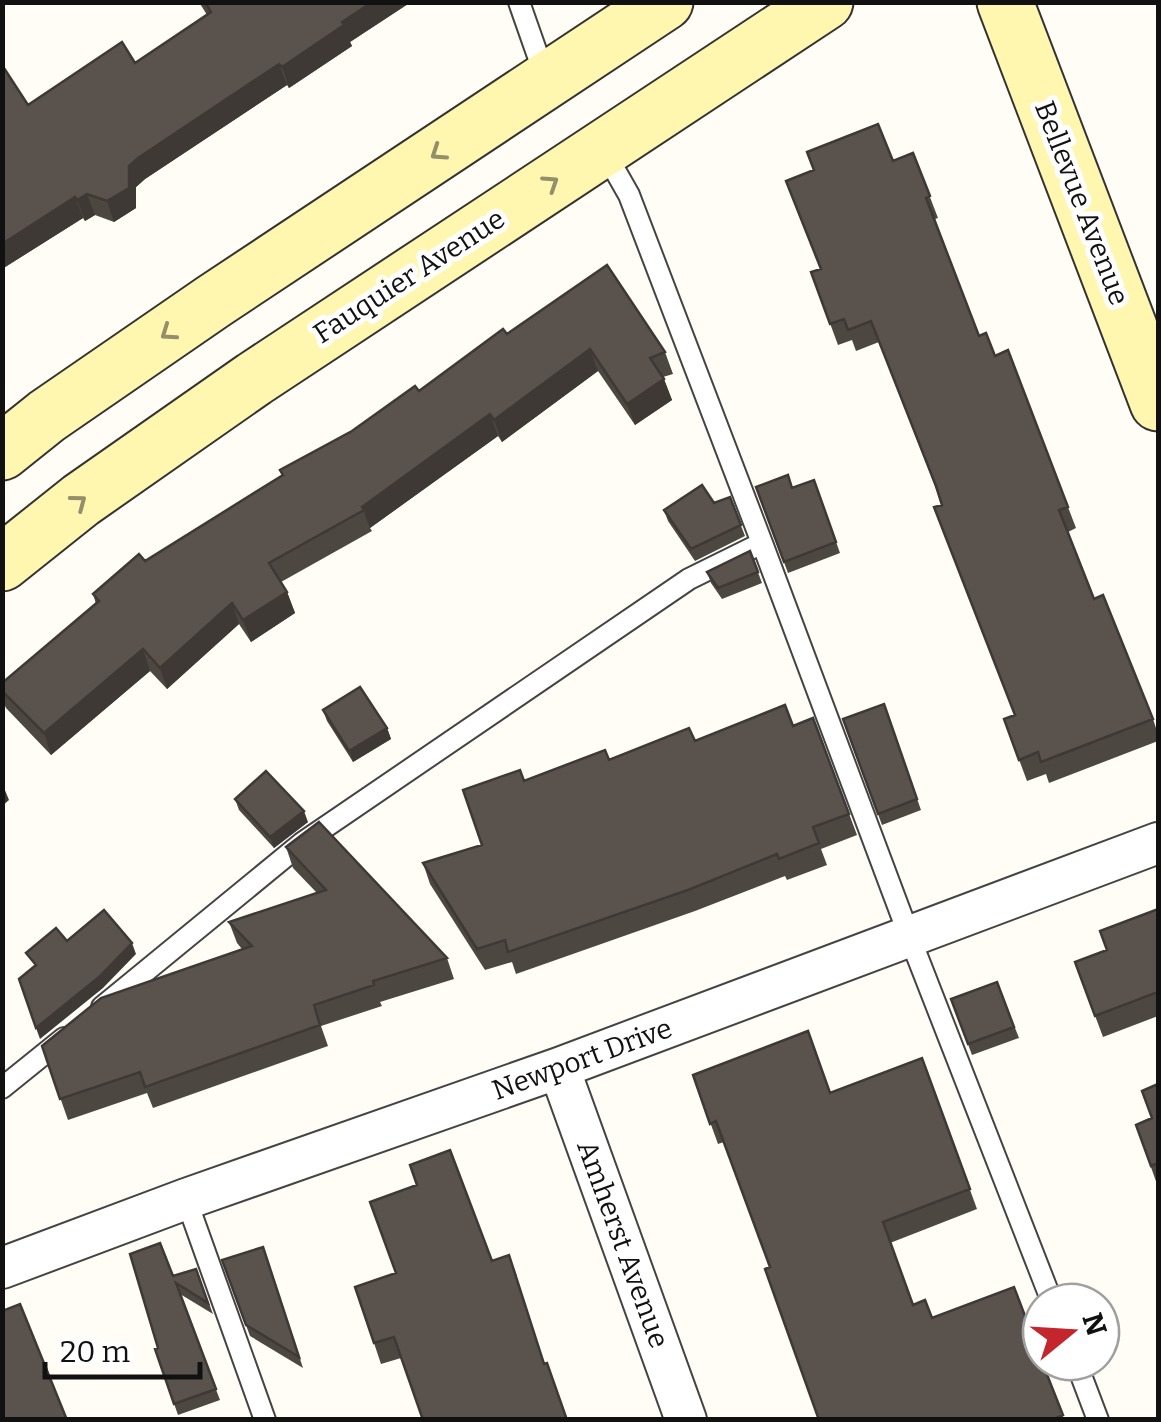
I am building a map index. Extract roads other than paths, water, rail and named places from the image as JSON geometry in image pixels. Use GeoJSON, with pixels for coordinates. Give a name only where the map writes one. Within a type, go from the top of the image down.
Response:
{"type":"FeatureCollection","features":[{"type":"Feature","properties":{"kind":"street"},"geometry":{"type":"LineString","coordinates":[[2,452],[47,416],[214,302],[666,2]]}},
{"type":"Feature","properties":{"kind":"street","name":"Fauquier Avenue"},"geometry":{"type":"LineString","coordinates":[[2,563],[81,500],[254,378],[825,2]]}},
{"type":"Feature","properties":{"kind":"street","name":"Bellevue Avenue"},"geometry":{"type":"LineString","coordinates":[[1005,2],[1158,404]]}},
{"type":"Feature","properties":{"kind":"street","name":"Newport Drive"},"geometry":{"type":"LineString","coordinates":[[2,1268],[186,1198],[559,1068],[1158,843]]}},
{"type":"Feature","properties":{"kind":"street","name":"Amherst Avenue"},"geometry":{"type":"LineString","coordinates":[[559,1068],[686,1420]]}},
{"type":"Feature","properties":{"kind":"lane"},"geometry":{"type":"LineString","coordinates":[[519,2],[547,80]]}},
{"type":"Feature","properties":{"kind":"lane"},"geometry":{"type":"LineString","coordinates":[[603,149],[628,195],[1044,1282]]}},
{"type":"Feature","properties":{"kind":"lane"},"geometry":{"type":"LineString","coordinates":[[2,1088],[302,842],[689,579],[762,542]]}},
{"type":"Feature","properties":{"kind":"lane"},"geometry":{"type":"LineString","coordinates":[[186,1198],[265,1420]]}},
{"type":"Feature","properties":{"kind":"lane"},"geometry":{"type":"LineString","coordinates":[[1084,1382],[1098,1420]]}}]}
